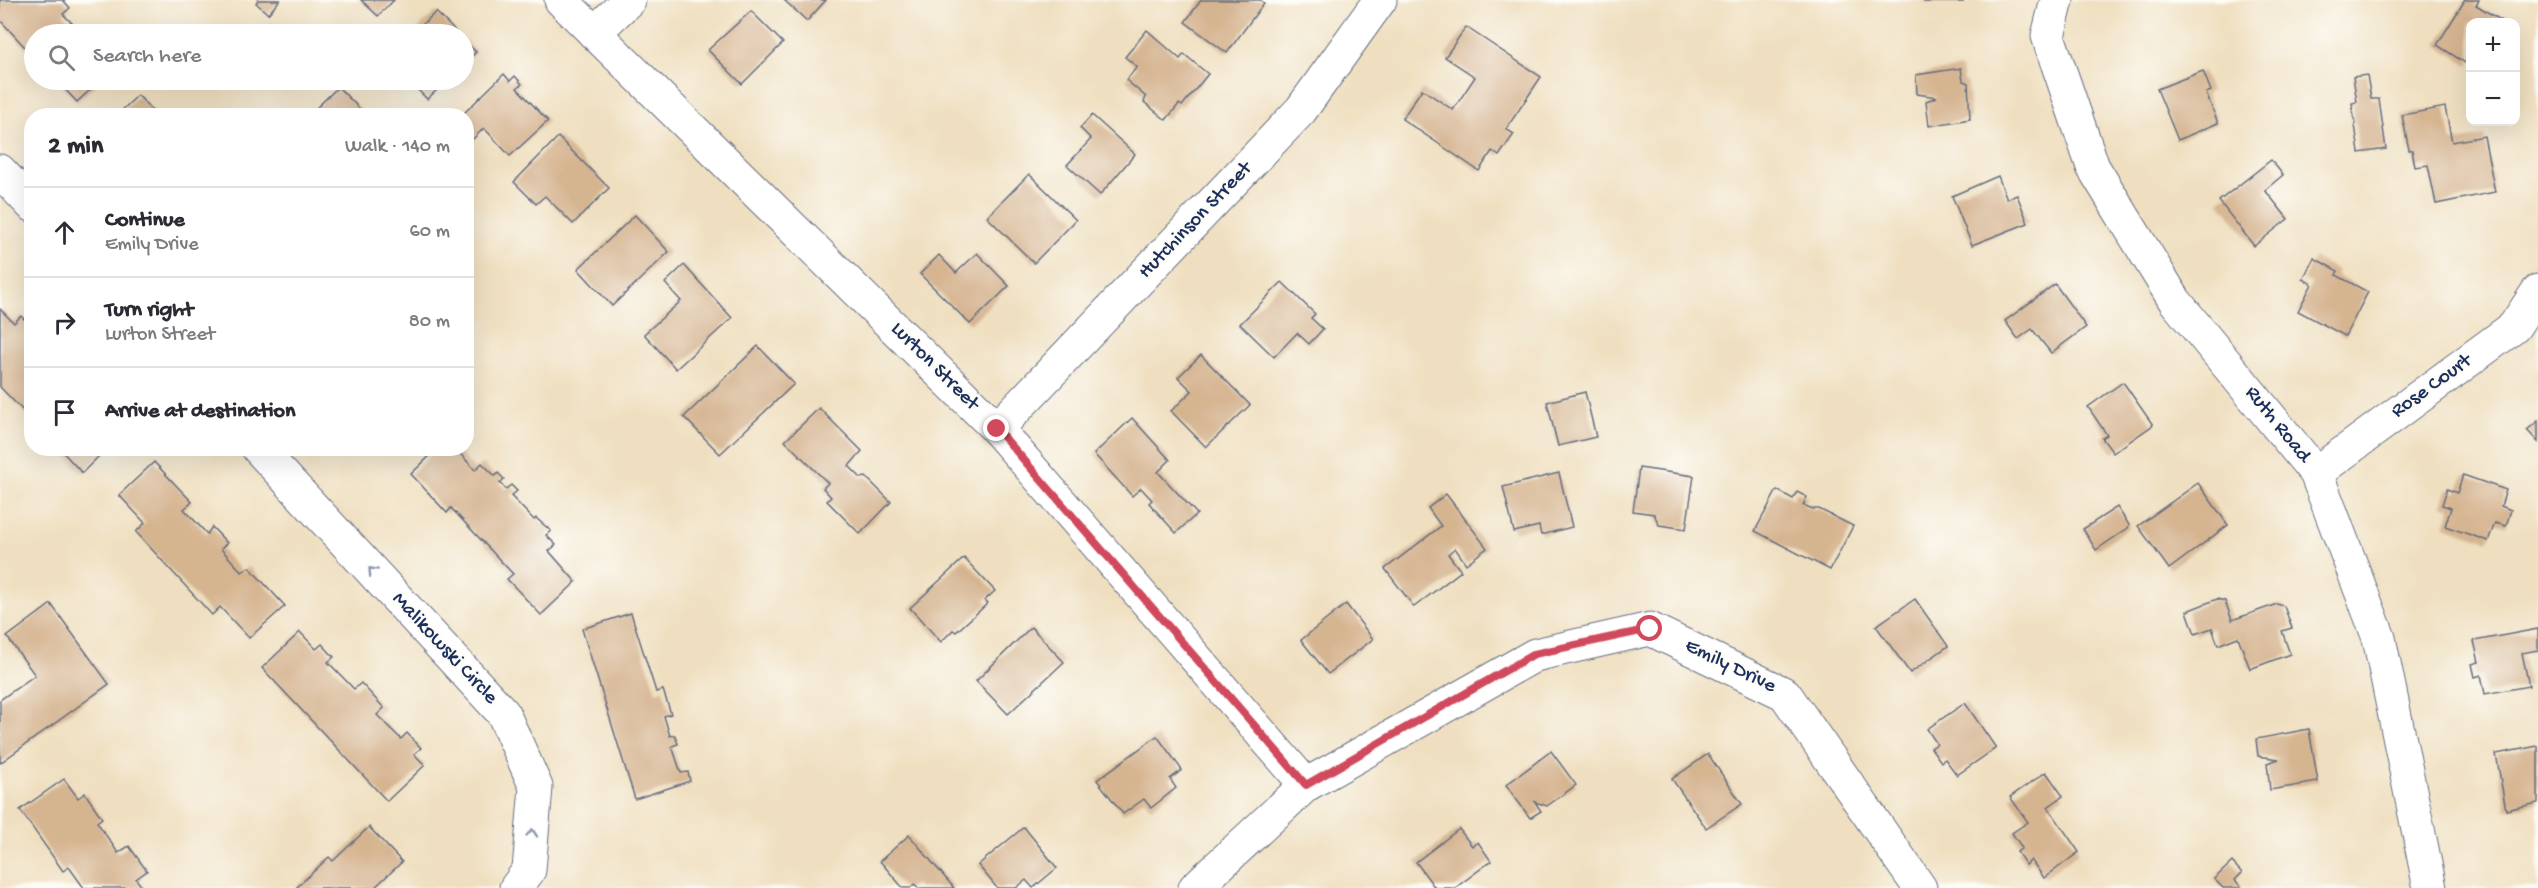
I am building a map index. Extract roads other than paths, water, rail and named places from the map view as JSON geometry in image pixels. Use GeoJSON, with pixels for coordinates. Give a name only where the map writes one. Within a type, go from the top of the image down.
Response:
{"type":"FeatureCollection","features":[{"type":"Feature","properties":{"kind":"street","name":"Lurton Street"},"geometry":{"type":"LineString","coordinates":[[561,0],[997,429],[1306,785]]}},
{"type":"Feature","properties":{"kind":"street"},"geometry":{"type":"LineString","coordinates":[[594,33],[629,0]]}},
{"type":"Feature","properties":{"kind":"street","name":"Hutchinson Street"},"geometry":{"type":"LineString","coordinates":[[997,429],[1301,110],[1380,0]]}},
{"type":"Feature","properties":{"kind":"street","name":"Ruth Road"},"geometry":{"type":"LineString","coordinates":[[2057,0],[2048,36],[2093,167],[2175,301],[2316,473],[2379,638],[2430,888]]}},
{"type":"Feature","properties":{"kind":"street"},"geometry":{"type":"LineString","coordinates":[[0,171],[24,196]]}},
{"type":"Feature","properties":{"kind":"street","name":"Rose Court"},"geometry":{"type":"LineString","coordinates":[[2316,473],[2514,327],[2538,291]]}},
{"type":"Feature","properties":{"kind":"street","name":"Malikowski Circle"},"geometry":{"type":"LineString","coordinates":[[265,456],[503,713],[536,787],[529,870],[516,888]]}},
{"type":"Feature","properties":{"kind":"street","name":"Emily Drive"},"geometry":{"type":"LineString","coordinates":[[1196,888],[1306,785],[1534,654],[1650,629],[1785,694],[1920,888]]}}]}
